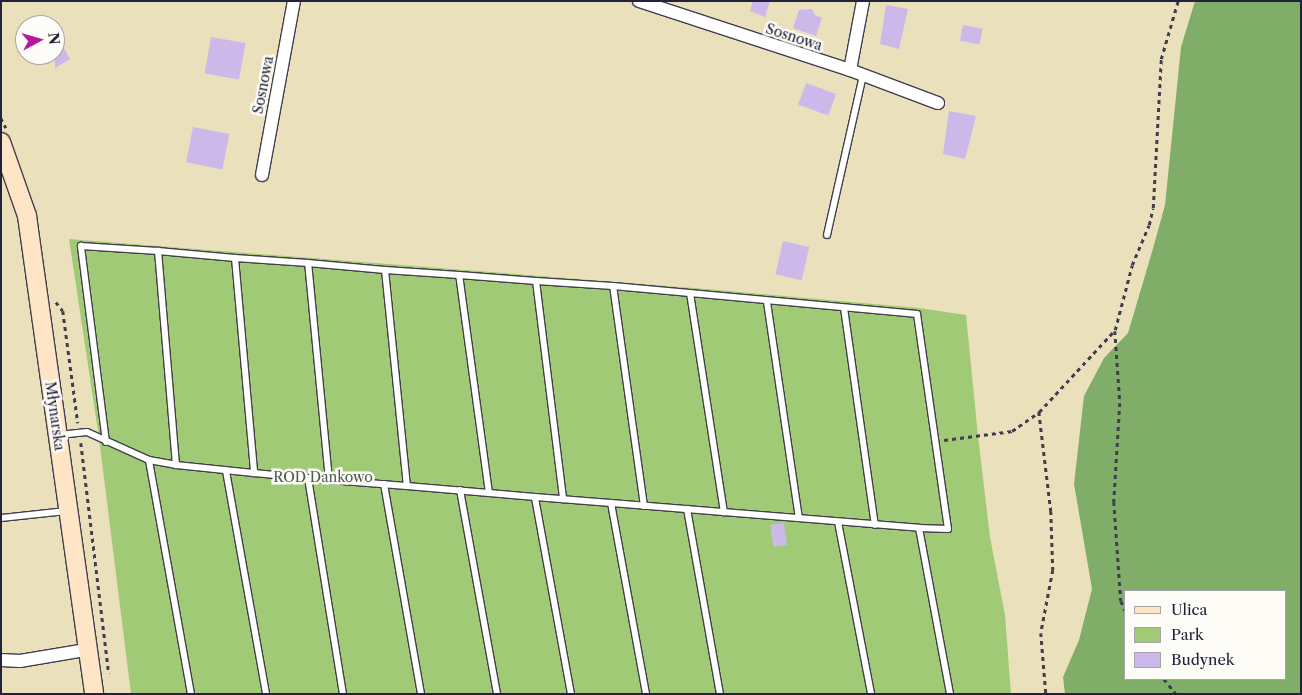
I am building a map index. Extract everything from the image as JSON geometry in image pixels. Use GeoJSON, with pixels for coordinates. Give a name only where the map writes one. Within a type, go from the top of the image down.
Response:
{"type":"FeatureCollection","features":[{"type":"Feature","properties":{"kind":"street","name":"Sosnowa"},"geometry":{"type":"LineString","coordinates":[[262,175],[294,1]]}},
{"type":"Feature","properties":{"kind":"street","name":"Sosnowa"},"geometry":{"type":"LineString","coordinates":[[639,1],[850,70],[938,103]]}},
{"type":"Feature","properties":{"kind":"street"},"geometry":{"type":"LineString","coordinates":[[850,70],[863,1]]}},
{"type":"Feature","properties":{"kind":"street","name":"Młynarska"},"geometry":{"type":"LineString","coordinates":[[1,142],[27,216],[86,650],[94,694]]}},
{"type":"Feature","properties":{"kind":"street"},"geometry":{"type":"LineString","coordinates":[[1,660],[20,661],[86,650]]}},
{"type":"Feature","properties":{"kind":"lane"},"geometry":{"type":"LineString","coordinates":[[827,235],[863,75]]}},
{"type":"Feature","properties":{"kind":"lane"},"geometry":{"type":"LineString","coordinates":[[58,435],[87,432],[106,442],[149,460],[226,471],[875,525],[948,529],[938,441],[917,314],[767,302],[612,286],[80,246],[106,442]]}},
{"type":"Feature","properties":{"kind":"lane"},"geometry":{"type":"LineString","coordinates":[[158,251],[176,465]]}},
{"type":"Feature","properties":{"kind":"lane"},"geometry":{"type":"LineString","coordinates":[[235,258],[254,473]]}},
{"type":"Feature","properties":{"kind":"lane"},"geometry":{"type":"LineString","coordinates":[[308,263],[329,480]]}},
{"type":"Feature","properties":{"kind":"lane"},"geometry":{"type":"LineString","coordinates":[[385,270],[406,486]]}},
{"type":"Feature","properties":{"kind":"lane"},"geometry":{"type":"LineString","coordinates":[[459,275],[489,493]]}},
{"type":"Feature","properties":{"kind":"lane"},"geometry":{"type":"LineString","coordinates":[[536,280],[563,499]]}},
{"type":"Feature","properties":{"kind":"lane"},"geometry":{"type":"LineString","coordinates":[[612,286],[644,506]]}},
{"type":"Feature","properties":{"kind":"lane"},"geometry":{"type":"LineString","coordinates":[[690,293],[724,512]]}},
{"type":"Feature","properties":{"kind":"lane"},"geometry":{"type":"LineString","coordinates":[[767,302],[798,518]]}},
{"type":"Feature","properties":{"kind":"lane"},"geometry":{"type":"LineString","coordinates":[[844,308],[875,525]]}},
{"type":"Feature","properties":{"kind":"lane"},"geometry":{"type":"LineString","coordinates":[[149,460],[191,694]]}},
{"type":"Feature","properties":{"kind":"lane"},"geometry":{"type":"LineString","coordinates":[[226,471],[266,694]]}},
{"type":"Feature","properties":{"kind":"lane"},"geometry":{"type":"LineString","coordinates":[[308,478],[343,694]]}},
{"type":"Feature","properties":{"kind":"lane"},"geometry":{"type":"LineString","coordinates":[[384,484],[421,694]]}},
{"type":"Feature","properties":{"kind":"lane"},"geometry":{"type":"LineString","coordinates":[[460,490],[497,694]]}},
{"type":"Feature","properties":{"kind":"lane"},"geometry":{"type":"LineString","coordinates":[[535,497],[571,694]]}},
{"type":"Feature","properties":{"kind":"lane"},"geometry":{"type":"LineString","coordinates":[[611,503],[646,694]]}},
{"type":"Feature","properties":{"kind":"lane"},"geometry":{"type":"LineString","coordinates":[[687,509],[720,694]]}},
{"type":"Feature","properties":{"kind":"lane"},"geometry":{"type":"LineString","coordinates":[[1,518],[68,511]]}},
{"type":"Feature","properties":{"kind":"lane"},"geometry":{"type":"LineString","coordinates":[[838,522],[871,694]]}},
{"type":"Feature","properties":{"kind":"lane"},"geometry":{"type":"LineString","coordinates":[[919,528],[950,694]]}},
{"type":"Feature","properties":{"kind":"path"},"geometry":{"type":"LineString","coordinates":[[1124,608],[1121,601],[1114,502],[1120,404],[1115,330],[1132,265],[1149,224],[1153,208],[1161,59],[1178,1]]}},
{"type":"Feature","properties":{"kind":"path"},"geometry":{"type":"LineString","coordinates":[[938,441],[1012,431],[1039,412],[1115,330]]}},
{"type":"Feature","properties":{"kind":"path"},"geometry":{"type":"LineString","coordinates":[[1039,412],[1051,512],[1053,570],[1041,633],[1046,694]]}},
{"type":"Feature","properties":{"kind":"path"},"geometry":{"type":"LineString","coordinates":[[1165,680],[1176,694]]}},
{"type":"Feature","properties":{"kind":"green space"},"geometry":{"type":"Polygon","coordinates":[[[1195,1],[1301,1],[1301,694],[1065,694],[1063,677],[1079,640],[1092,589],[1074,484],[1084,396],[1104,358],[1128,333],[1165,205],[1181,47],[1195,1]]]}},
{"type":"Feature","properties":{"kind":"green space","name":"ROD Dankowo"},"geometry":{"type":"Polygon","coordinates":[[[69,239],[706,289],[919,308],[966,315],[990,537],[1005,615],[1011,694],[131,694],[99,438],[69,239]]]}},
{"type":"Feature","properties":{"kind":"building"},"geometry":{"type":"Polygon","coordinates":[[[753,1],[770,1],[765,17],[750,11],[753,1]]]}},
{"type":"Feature","properties":{"kind":"building"},"geometry":{"type":"Polygon","coordinates":[[[886,5],[908,9],[899,49],[880,44],[886,5]]]}},
{"type":"Feature","properties":{"kind":"building"},"geometry":{"type":"Polygon","coordinates":[[[812,9],[815,15],[822,18],[816,36],[793,28],[799,10],[812,9]]]}},
{"type":"Feature","properties":{"kind":"building"},"geometry":{"type":"Polygon","coordinates":[[[963,25],[983,29],[980,45],[960,41],[963,25]]]}},
{"type":"Feature","properties":{"kind":"building"},"geometry":{"type":"Polygon","coordinates":[[[211,37],[245,43],[239,80],[205,73],[211,37]]]}},
{"type":"Feature","properties":{"kind":"building"},"geometry":{"type":"Polygon","coordinates":[[[65,50],[70,59],[65,62],[65,50]]]}},
{"type":"Feature","properties":{"kind":"building"},"geometry":{"type":"Polygon","coordinates":[[[806,83],[836,94],[828,116],[798,105],[806,83]]]}},
{"type":"Feature","properties":{"kind":"building"},"geometry":{"type":"Polygon","coordinates":[[[949,111],[976,116],[965,159],[943,154],[949,111]]]}},
{"type":"Feature","properties":{"kind":"building"},"geometry":{"type":"Polygon","coordinates":[[[193,127],[229,134],[222,169],[186,162],[193,127]]]}},
{"type":"Feature","properties":{"kind":"building"},"geometry":{"type":"Polygon","coordinates":[[[783,241],[809,247],[802,280],[775,274],[783,241]]]}},
{"type":"Feature","properties":{"kind":"building"},"geometry":{"type":"Polygon","coordinates":[[[784,523],[787,545],[773,547],[770,525],[784,523]]]}}]}
